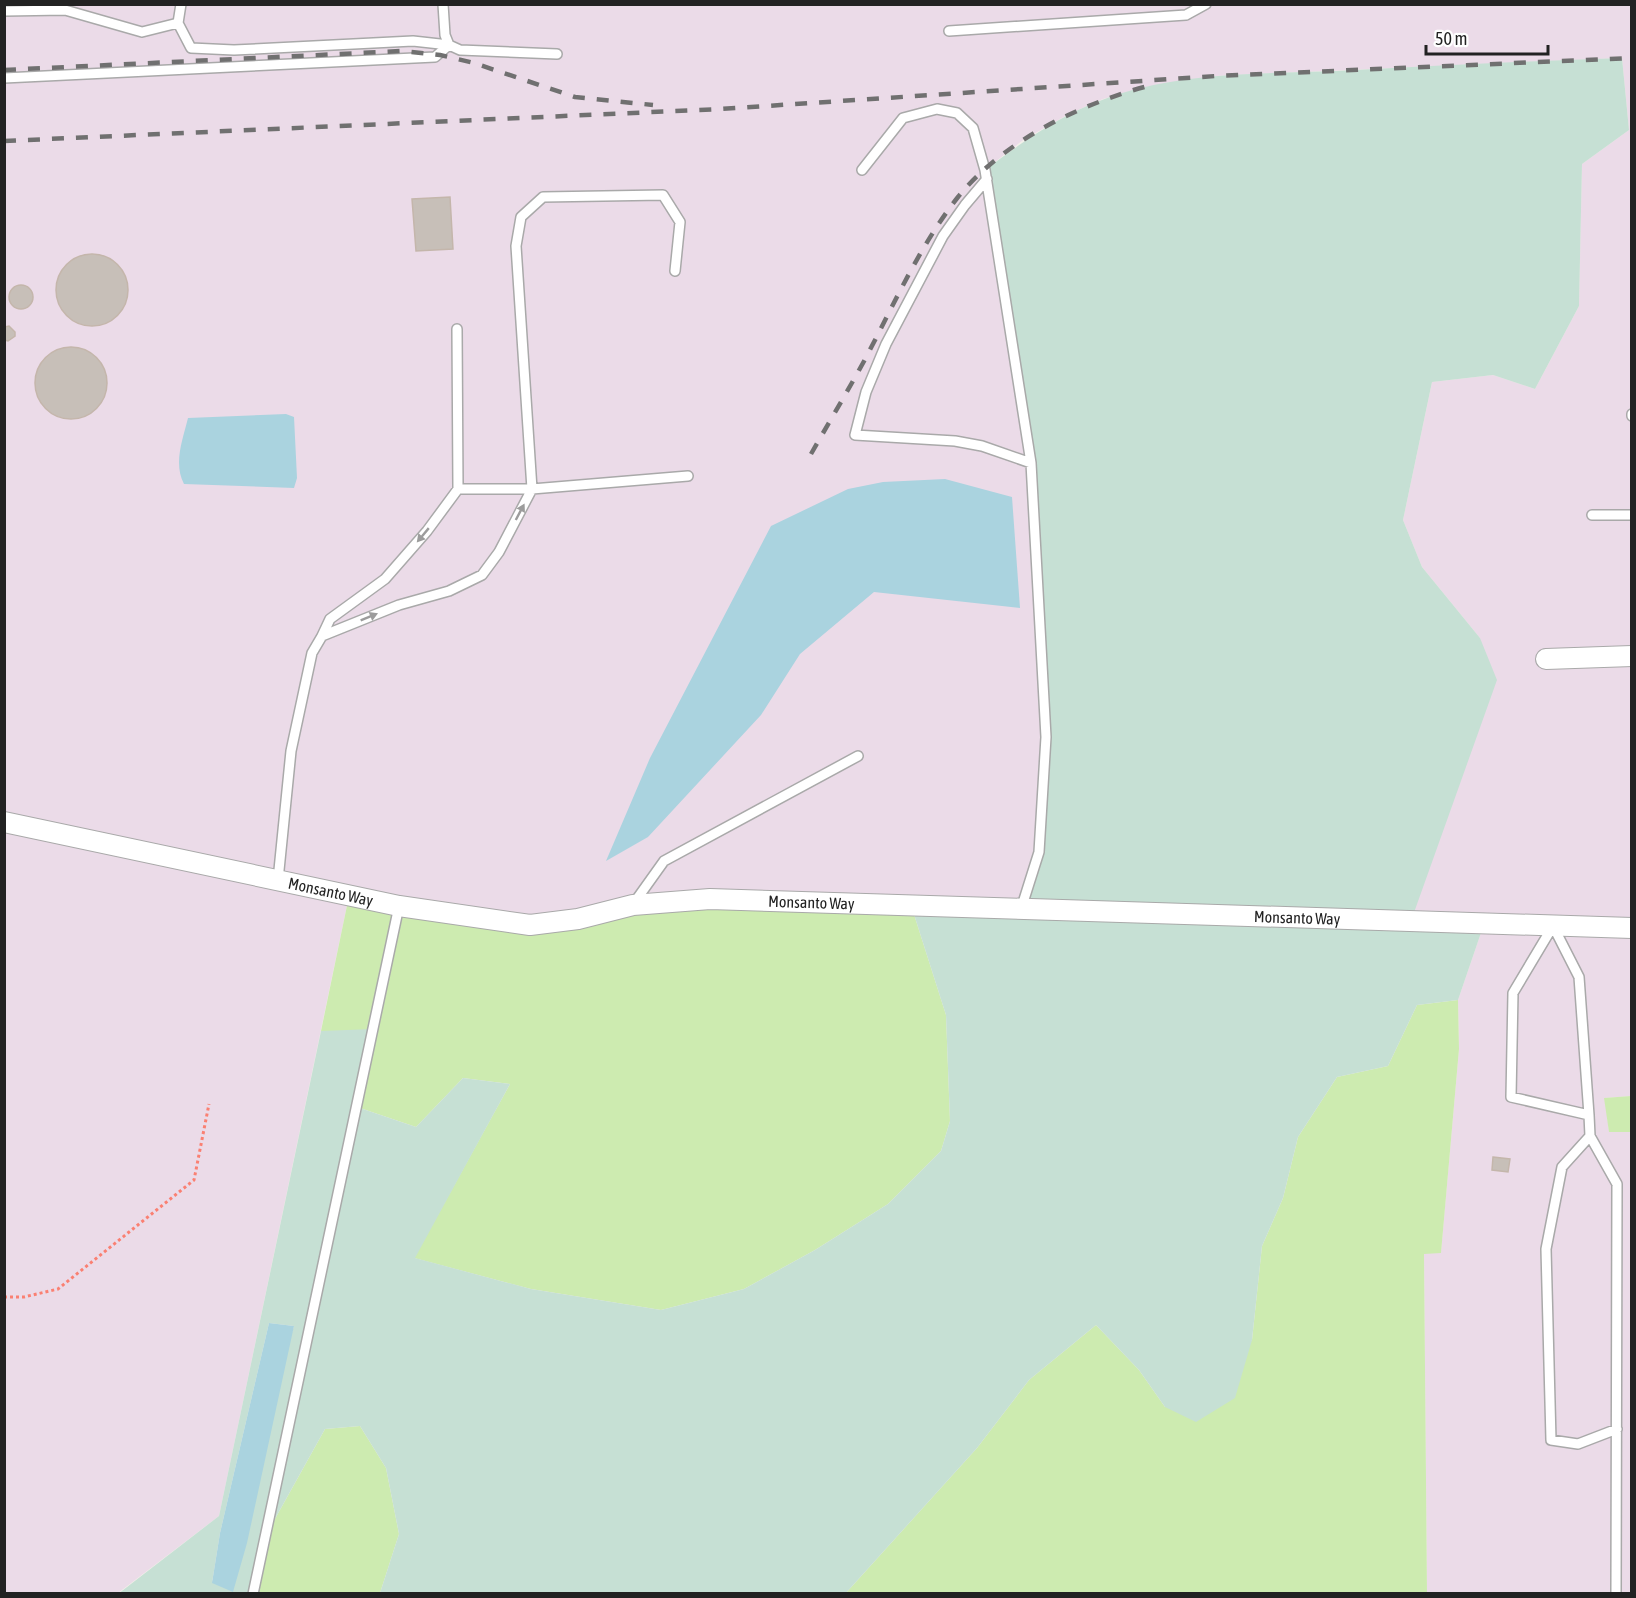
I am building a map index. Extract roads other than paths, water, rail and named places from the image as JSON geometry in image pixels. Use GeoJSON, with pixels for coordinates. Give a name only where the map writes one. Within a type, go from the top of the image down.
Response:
{"type":"FeatureCollection","features":[{"type":"Feature","properties":{"kind":"street"},"geometry":{"type":"LineString","coordinates":[[1546,659],[1632,656]]}},
{"type":"Feature","properties":{"kind":"street","name":"Monsanto Way"},"geometry":{"type":"LineString","coordinates":[[4,822],[399,906],[530,925],[578,919],[633,904],[710,898],[1632,928]]}},
{"type":"Feature","properties":{"kind":"lane"},"geometry":{"type":"LineString","coordinates":[[181,4],[178,23],[191,48],[234,51],[412,40],[449,45],[460,50],[557,54]]}},
{"type":"Feature","properties":{"kind":"lane"},"geometry":{"type":"LineString","coordinates":[[443,4],[445,34],[449,45]]}},
{"type":"Feature","properties":{"kind":"lane"},"geometry":{"type":"LineString","coordinates":[[949,32],[1186,15],[1206,4]]}},
{"type":"Feature","properties":{"kind":"lane"},"geometry":{"type":"LineString","coordinates":[[4,11],[65,10],[142,32],[178,23]]}},
{"type":"Feature","properties":{"kind":"lane"},"geometry":{"type":"LineString","coordinates":[[4,78],[435,57],[449,45]]}},
{"type":"Feature","properties":{"kind":"lane"},"geometry":{"type":"LineString","coordinates":[[862,170],[903,118],[937,109],[957,113],[973,128],[987,179],[1031,463],[1046,737],[1039,852],[1021,909]]}},
{"type":"Feature","properties":{"kind":"lane"},"geometry":{"type":"LineString","coordinates":[[987,179],[943,236],[886,344],[866,392],[855,435],[955,441],[982,446],[1031,463]]}},
{"type":"Feature","properties":{"kind":"lane"},"geometry":{"type":"LineString","coordinates":[[322,636],[399,605],[449,591],[482,574],[499,552],[532,489],[516,246],[521,217],[543,197],[663,195],[680,222],[675,271]]}},
{"type":"Feature","properties":{"kind":"lane"},"geometry":{"type":"LineString","coordinates":[[278,880],[291,751],[312,653],[330,619],[385,579],[458,489],[457,329]]}},
{"type":"Feature","properties":{"kind":"lane"},"geometry":{"type":"LineString","coordinates":[[458,489],[532,489],[688,476]]}},
{"type":"Feature","properties":{"kind":"lane"},"geometry":{"type":"LineString","coordinates":[[1592,515],[1632,515]]}},
{"type":"Feature","properties":{"kind":"lane"},"geometry":{"type":"LineString","coordinates":[[633,904],[664,861],[858,756]]}},
{"type":"Feature","properties":{"kind":"lane"},"geometry":{"type":"LineString","coordinates":[[253,1593],[399,906]]}},
{"type":"Feature","properties":{"kind":"lane"},"geometry":{"type":"LineString","coordinates":[[1553,926],[1513,993],[1511,1097],[1589,1115]]}},
{"type":"Feature","properties":{"kind":"lane"},"geometry":{"type":"LineString","coordinates":[[1553,926],[1579,977],[1590,1136],[1617,1184],[1616,1593]]}},
{"type":"Feature","properties":{"kind":"lane"},"geometry":{"type":"LineString","coordinates":[[1590,1136],[1562,1167],[1546,1249],[1551,1440],[1578,1444],[1617,1429]]}},
{"type":"Feature","properties":{"kind":"water"},"geometry":{"type":"Polygon","coordinates":[[[286,414],[294,417],[297,478],[294,488],[184,484],[179,459],[188,418],[286,414]]]}},
{"type":"Feature","properties":{"kind":"water"},"geometry":{"type":"Polygon","coordinates":[[[945,479],[1012,497],[1020,608],[874,592],[800,654],[761,715],[648,837],[606,861],[650,758],[771,526],[848,489],[883,482],[945,479]]]}},
{"type":"Feature","properties":{"kind":"water"},"geometry":{"type":"Polygon","coordinates":[[[269,1323],[294,1326],[247,1543],[233,1592],[212,1583],[220,1533],[269,1323]]]}},
{"type":"Feature","properties":{"kind":"railway"},"geometry":{"type":"LineString","coordinates":[[4,70],[402,51],[440,55],[474,63],[575,97],[653,105]]}},
{"type":"Feature","properties":{"kind":"railway"},"geometry":{"type":"LineString","coordinates":[[4,141],[721,109],[1216,76],[1632,58]]}},
{"type":"Feature","properties":{"kind":"railway"},"geometry":{"type":"LineString","coordinates":[[811,454],[863,363],[930,237],[958,197],[976,177],[1020,142],[1044,127],[1096,103],[1148,86]]}}]}
